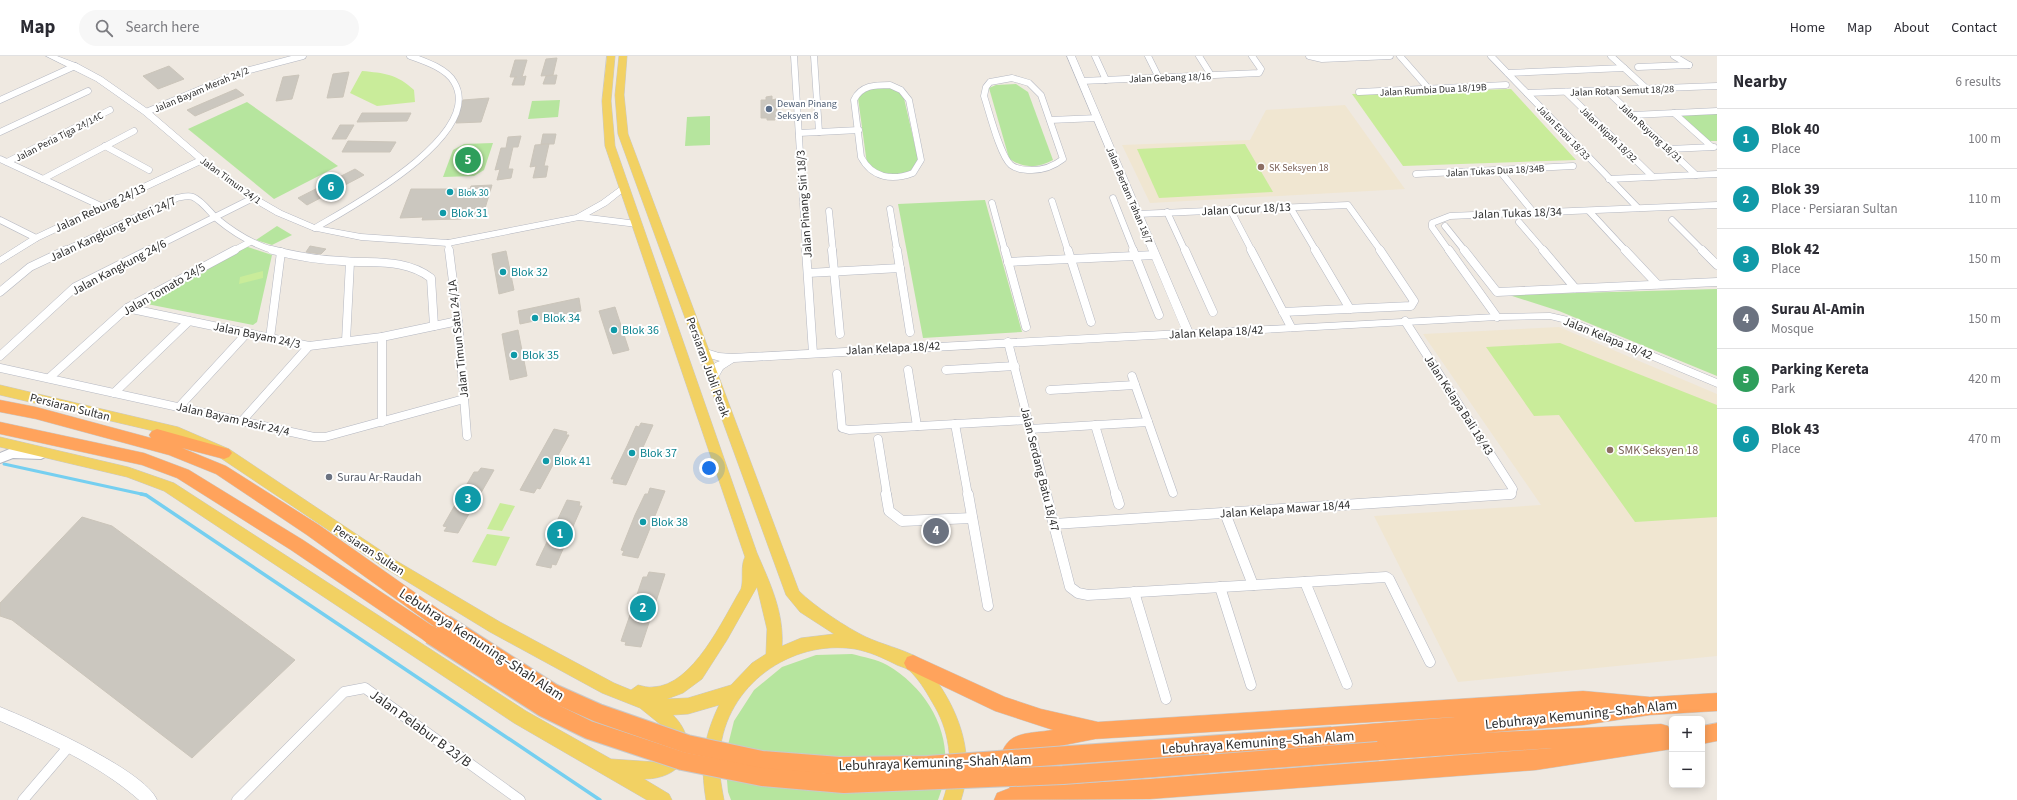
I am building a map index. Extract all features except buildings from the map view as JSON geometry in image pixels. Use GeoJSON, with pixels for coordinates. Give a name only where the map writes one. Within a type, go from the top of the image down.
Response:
{"type":"FeatureCollection","features":[{"type":"Feature","properties":{"kind":"highway","name":"Lebuhraya Kemuning–Shah Alam"},"geometry":{"type":"LineString","coordinates":[[0,406],[36,413],[172,450],[221,470],[314,530],[438,630],[544,708],[589,730],[682,761],[762,777],[852,784],[1063,775],[1473,743],[1669,733]]}},
{"type":"Feature","properties":{"kind":"highway"},"geometry":{"type":"LineString","coordinates":[[36,413],[126,428],[224,453]]}},
{"type":"Feature","properties":{"kind":"highway","name":"Lebuhraya Kemuning–Shah Alam"},"geometry":{"type":"LineString","coordinates":[[0,428],[144,459],[183,474],[438,630],[553,693],[598,714],[687,744],[762,760],[838,766],[928,765],[1584,716],[1650,706],[1717,702]]}},
{"type":"Feature","properties":{"kind":"highway"},"geometry":{"type":"LineString","coordinates":[[913,663],[1002,705],[1041,718],[1098,731]]}},
{"type":"Feature","properties":{"kind":"highway"},"geometry":{"type":"LineString","coordinates":[[1073,797],[1022,786],[1010,772],[1011,754],[1019,745],[1098,731],[1583,700],[1650,706]]}},
{"type":"Feature","properties":{"kind":"highway"},"geometry":{"type":"LineString","coordinates":[[1705,731],[1717,731]]}},
{"type":"Feature","properties":{"kind":"highway"},"geometry":{"type":"LineString","coordinates":[[1705,734],[1717,731]]}},
{"type":"Feature","properties":{"kind":"highway"},"geometry":{"type":"LineString","coordinates":[[1004,800],[1015,797],[1073,797],[1150,789],[1536,760],[1669,740]]}},
{"type":"Feature","properties":{"kind":"main road","name":"Persiaran Jubli Perak"},"geometry":{"type":"LineString","coordinates":[[611,56],[608,77],[606,127],[610,146],[750,553],[768,594],[775,629],[772,658]]}},
{"type":"Feature","properties":{"kind":"main road","name":"Persiaran Jubli Perak"},"geometry":{"type":"LineString","coordinates":[[623,56],[619,79],[618,107],[623,134],[793,595],[805,607],[862,643]]}},
{"type":"Feature","properties":{"kind":"main road","name":"Persiaran Sultan"},"geometry":{"type":"LineString","coordinates":[[0,390],[178,432],[224,453],[390,564],[495,627],[608,688],[643,702],[671,707],[688,706],[735,691]]}},
{"type":"Feature","properties":{"kind":"main road"},"geometry":{"type":"LineString","coordinates":[[0,442],[128,472],[169,487],[520,717],[663,800]]}},
{"type":"Feature","properties":{"kind":"main road"},"geometry":{"type":"LineString","coordinates":[[0,458],[12,453],[64,456]]}},
{"type":"Feature","properties":{"kind":"main road"},"geometry":{"type":"LineString","coordinates":[[608,688],[654,695],[677,688],[696,674],[722,635],[750,586],[750,553]]}},
{"type":"Feature","properties":{"kind":"main road"},"geometry":{"type":"LineString","coordinates":[[715,800],[711,784],[710,751],[719,719],[735,691],[752,672],[772,658],[801,645],[831,640],[862,643],[913,663],[941,699],[954,729],[959,762],[952,800]]}},
{"type":"Feature","properties":{"kind":"main road"},"geometry":{"type":"LineString","coordinates":[[608,767],[644,771],[662,769],[674,761],[680,750],[681,743],[679,734],[667,719],[643,702]]}},
{"type":"Feature","properties":{"kind":"street","name":"Jalan Timun 24/1"},"geometry":{"type":"LineString","coordinates":[[50,56],[75,66],[99,79],[146,112],[202,160],[253,198],[279,213],[315,228],[361,237],[448,243],[579,217]]}},
{"type":"Feature","properties":{"kind":"street","name":"Jalan Bayam Merah 24/2"},"geometry":{"type":"LineString","coordinates":[[146,112],[216,80],[250,68],[303,56]]}},
{"type":"Feature","properties":{"kind":"street"},"geometry":{"type":"LineString","coordinates":[[315,228],[400,176],[449,127],[459,103],[454,82],[438,69],[410,56]]}},
{"type":"Feature","properties":{"kind":"street","name":"Jalan Pinang Siri 18/3"},"geometry":{"type":"LineString","coordinates":[[794,56],[813,352]]}},
{"type":"Feature","properties":{"kind":"street"},"geometry":{"type":"LineString","coordinates":[[814,56],[819,132]]}},
{"type":"Feature","properties":{"kind":"street","name":"Jalan Bertam Tahan 18/7"},"geometry":{"type":"LineString","coordinates":[[1071,56],[1188,333]]}},
{"type":"Feature","properties":{"kind":"street"},"geometry":{"type":"LineString","coordinates":[[1095,56],[1106,80]]}},
{"type":"Feature","properties":{"kind":"street"},"geometry":{"type":"LineString","coordinates":[[1148,56],[1159,78]]}},
{"type":"Feature","properties":{"kind":"street"},"geometry":{"type":"LineString","coordinates":[[1199,56],[1211,75]]}},
{"type":"Feature","properties":{"kind":"street","name":"Jalan Gebang 18/16"},"geometry":{"type":"LineString","coordinates":[[1082,81],[1259,73],[1261,69],[1252,56]]}},
{"type":"Feature","properties":{"kind":"street"},"geometry":{"type":"LineString","coordinates":[[1309,56],[1322,59],[1390,56]]}},
{"type":"Feature","properties":{"kind":"street"},"geometry":{"type":"LineString","coordinates":[[1400,56],[1429,89]]}},
{"type":"Feature","properties":{"kind":"street","name":"Jalan Enau 18/33"},"geometry":{"type":"LineString","coordinates":[[1491,56],[1638,208]]}},
{"type":"Feature","properties":{"kind":"street"},"geometry":{"type":"LineString","coordinates":[[1611,56],[1647,88]]}},
{"type":"Feature","properties":{"kind":"street"},"geometry":{"type":"LineString","coordinates":[[1638,67],[1689,65],[1674,56]]}},
{"type":"Feature","properties":{"kind":"street"},"geometry":{"type":"LineString","coordinates":[[0,100],[75,66]]}},
{"type":"Feature","properties":{"kind":"street"},"geometry":{"type":"LineString","coordinates":[[1508,73],[1624,68]]}},
{"type":"Feature","properties":{"kind":"street"},"geometry":{"type":"LineString","coordinates":[[1012,78],[1025,80],[1036,87],[1050,120],[1063,159],[1057,165],[1048,168],[1030,170],[1015,167],[1007,160],[1003,153],[984,96],[986,87],[990,82],[997,79],[1012,78]]}},
{"type":"Feature","properties":{"kind":"street"},"geometry":{"type":"LineString","coordinates":[[890,85],[906,93],[910,102],[921,160],[918,167],[913,173],[897,177],[882,176],[869,171],[861,157],[859,130],[854,100],[856,94],[862,88],[869,86],[890,85]]}},
{"type":"Feature","properties":{"kind":"street","name":"Jalan Rumbia Dua 18/19B"},"geometry":{"type":"LineString","coordinates":[[1359,92],[1506,86]]}},
{"type":"Feature","properties":{"kind":"street","name":"Jalan Rotan Semut 18/28"},"geometry":{"type":"LineString","coordinates":[[1527,93],[1717,86]]}},
{"type":"Feature","properties":{"kind":"street","name":"Jalan Ruyung 18/31"},"geometry":{"type":"LineString","coordinates":[[1606,90],[1696,174]]}},
{"type":"Feature","properties":{"kind":"street"},"geometry":{"type":"LineString","coordinates":[[0,132],[88,91]]}},
{"type":"Feature","properties":{"kind":"street","name":"Jalan Nipah 18/32"},"geometry":{"type":"LineString","coordinates":[[1566,92],[1652,176]]}},
{"type":"Feature","properties":{"kind":"street","name":"Jalan Peria Tiga 24/14C"},"geometry":{"type":"LineString","coordinates":[[7,162],[110,110]]}},
{"type":"Feature","properties":{"kind":"street"},"geometry":{"type":"LineString","coordinates":[[1633,115],[1717,111]]}},
{"type":"Feature","properties":{"kind":"street"},"geometry":{"type":"LineString","coordinates":[[1674,113],[1715,147]]}},
{"type":"Feature","properties":{"kind":"street"},"geometry":{"type":"LineString","coordinates":[[1050,120],[1098,118]]}},
{"type":"Feature","properties":{"kind":"street"},"geometry":{"type":"LineString","coordinates":[[799,133],[859,130]]}},
{"type":"Feature","properties":{"kind":"street"},"geometry":{"type":"LineString","coordinates":[[43,179],[134,131]]}},
{"type":"Feature","properties":{"kind":"street"},"geometry":{"type":"LineString","coordinates":[[105,146],[149,170]]}},
{"type":"Feature","properties":{"kind":"street"},"geometry":{"type":"LineString","coordinates":[[1669,149],[1715,147]]}},
{"type":"Feature","properties":{"kind":"street"},"geometry":{"type":"LineString","coordinates":[[0,159],[103,207]]}},
{"type":"Feature","properties":{"kind":"street","name":"Jalan Rebung 24/13"},"geometry":{"type":"LineString","coordinates":[[0,261],[36,238],[202,160]]}},
{"type":"Feature","properties":{"kind":"street","name":"Jalan Tukas Dua 18/34B"},"geometry":{"type":"LineString","coordinates":[[1416,174],[1573,166]]}},
{"type":"Feature","properties":{"kind":"street"},"geometry":{"type":"LineString","coordinates":[[1499,170],[1534,212]]}},
{"type":"Feature","properties":{"kind":"street"},"geometry":{"type":"LineString","coordinates":[[1609,179],[1717,174]]}},
{"type":"Feature","properties":{"kind":"street"},"geometry":{"type":"LineString","coordinates":[[579,217],[604,203],[624,188]]}},
{"type":"Feature","properties":{"kind":"street","name":"Jalan Kangkung Puteri 24/7"},"geometry":{"type":"LineString","coordinates":[[0,292],[30,267],[176,198],[186,197],[194,198],[215,217],[250,242],[282,252],[350,262],[378,262],[408,265],[421,269],[431,278],[434,326]]}},
{"type":"Feature","properties":{"kind":"street","name":"Jalan Kangkung 24/6"},"geometry":{"type":"LineString","coordinates":[[0,356],[75,287],[253,198]]}},
{"type":"Feature","properties":{"kind":"street"},"geometry":{"type":"LineString","coordinates":[[1114,198],[1159,315]]}},
{"type":"Feature","properties":{"kind":"street"},"geometry":{"type":"LineString","coordinates":[[1052,201],[1091,322]]}},
{"type":"Feature","properties":{"kind":"street"},"geometry":{"type":"LineString","coordinates":[[992,203],[1026,327]]}},
{"type":"Feature","properties":{"kind":"street","name":"Jalan Cucur 18/13"},"geometry":{"type":"LineString","coordinates":[[1138,214],[1348,205],[1353,210],[1414,301],[1411,306],[1350,309]]}},
{"type":"Feature","properties":{"kind":"street","name":"Jalan Tukas 18/34"},"geometry":{"type":"LineString","coordinates":[[1496,317],[1442,242],[1432,227],[1432,223],[1450,216],[1717,205]]}},
{"type":"Feature","properties":{"kind":"street"},"geometry":{"type":"LineString","coordinates":[[1283,312],[1350,309],[1290,207]]}},
{"type":"Feature","properties":{"kind":"street"},"geometry":{"type":"LineString","coordinates":[[890,209],[910,332]]}},
{"type":"Feature","properties":{"kind":"street"},"geometry":{"type":"LineString","coordinates":[[1230,210],[1291,327]]}},
{"type":"Feature","properties":{"kind":"street"},"geometry":{"type":"LineString","coordinates":[[1589,210],[1657,284]]}},
{"type":"Feature","properties":{"kind":"street"},"geometry":{"type":"LineString","coordinates":[[829,211],[840,334]]}},
{"type":"Feature","properties":{"kind":"street"},"geometry":{"type":"LineString","coordinates":[[1167,212],[1213,312]]}},
{"type":"Feature","properties":{"kind":"street"},"geometry":{"type":"LineString","coordinates":[[579,217],[637,224]]}},
{"type":"Feature","properties":{"kind":"street"},"geometry":{"type":"LineString","coordinates":[[0,220],[36,238]]}},
{"type":"Feature","properties":{"kind":"street"},"geometry":{"type":"LineString","coordinates":[[1672,220],[1717,265]]}},
{"type":"Feature","properties":{"kind":"street"},"geometry":{"type":"LineString","coordinates":[[1519,222],[1575,288]]}},
{"type":"Feature","properties":{"kind":"street"},"geometry":{"type":"LineString","coordinates":[[1445,226],[1496,292],[1717,282]]}},
{"type":"Feature","properties":{"kind":"street","name":"Jalan Tomato 24/5"},"geometry":{"type":"LineString","coordinates":[[49,378],[127,308],[250,242]]}},
{"type":"Feature","properties":{"kind":"street","name":"Jalan Timun Satu 24/1A"},"geometry":{"type":"LineString","coordinates":[[448,243],[458,321],[467,436]]}},
{"type":"Feature","properties":{"kind":"street"},"geometry":{"type":"LineString","coordinates":[[270,338],[282,252]]}},
{"type":"Feature","properties":{"kind":"street"},"geometry":{"type":"LineString","coordinates":[[1008,262],[1155,255]]}},
{"type":"Feature","properties":{"kind":"street"},"geometry":{"type":"LineString","coordinates":[[346,341],[350,262]]}},
{"type":"Feature","properties":{"kind":"street"},"geometry":{"type":"LineString","coordinates":[[808,273],[900,268]]}},
{"type":"Feature","properties":{"kind":"street","name":"Jalan Bayam 24/3"},"geometry":{"type":"LineString","coordinates":[[127,308],[309,346],[382,337],[458,321]]}},
{"type":"Feature","properties":{"kind":"street","name":"Jalan Kelapa 18/42"},"geometry":{"type":"LineString","coordinates":[[703,352],[719,357],[732,358],[813,352],[1405,321],[1550,316],[1564,319],[1717,383]]}},
{"type":"Feature","properties":{"kind":"street"},"geometry":{"type":"LineString","coordinates":[[114,393],[188,321]]}},
{"type":"Feature","properties":{"kind":"street","name":"Jalan Kelapa Bali 18/43"},"geometry":{"type":"LineString","coordinates":[[1405,321],[1513,489]]}},
{"type":"Feature","properties":{"kind":"street"},"geometry":{"type":"LineString","coordinates":[[178,407],[247,334]]}},
{"type":"Feature","properties":{"kind":"street"},"geometry":{"type":"LineString","coordinates":[[382,337],[382,422]]}},
{"type":"Feature","properties":{"kind":"street","name":"Jalan Serdang Batu 18/47"},"geometry":{"type":"LineString","coordinates":[[1008,342],[1070,587],[1078,593],[1088,595],[1134,592]]}},
{"type":"Feature","properties":{"kind":"street"},"geometry":{"type":"LineString","coordinates":[[242,420],[309,346]]}},
{"type":"Feature","properties":{"kind":"street"},"geometry":{"type":"LineString","coordinates":[[712,378],[719,366],[732,358]]}},
{"type":"Feature","properties":{"kind":"street"},"geometry":{"type":"LineString","coordinates":[[946,370],[1014,366]]}},
{"type":"Feature","properties":{"kind":"street","name":"Jalan Bayam Pasir 24/4"},"geometry":{"type":"LineString","coordinates":[[0,368],[314,437],[325,437],[464,399]]}},
{"type":"Feature","properties":{"kind":"street"},"geometry":{"type":"LineString","coordinates":[[908,370],[917,426]]}},
{"type":"Feature","properties":{"kind":"street"},"geometry":{"type":"LineString","coordinates":[[837,374],[842,428],[849,430],[1028,420]]}},
{"type":"Feature","properties":{"kind":"street"},"geometry":{"type":"LineString","coordinates":[[1132,376],[1173,493]]}},
{"type":"Feature","properties":{"kind":"street"},"geometry":{"type":"LineString","coordinates":[[1050,390],[1135,385]]}},
{"type":"Feature","properties":{"kind":"street"},"geometry":{"type":"LineString","coordinates":[[1030,429],[1148,422]]}},
{"type":"Feature","properties":{"kind":"street"},"geometry":{"type":"LineString","coordinates":[[955,424],[988,606]]}},
{"type":"Feature","properties":{"kind":"street"},"geometry":{"type":"LineString","coordinates":[[1095,425],[1119,504]]}},
{"type":"Feature","properties":{"kind":"street"},"geometry":{"type":"LineString","coordinates":[[878,439],[889,511],[902,521],[972,518]]}},
{"type":"Feature","properties":{"kind":"street","name":"Jalan Kelapa Mawar 18/44"},"geometry":{"type":"LineString","coordinates":[[1054,524],[1511,494],[1513,489]]}},
{"type":"Feature","properties":{"kind":"street"},"geometry":{"type":"LineString","coordinates":[[1225,513],[1253,585]]}},
{"type":"Feature","properties":{"kind":"street"},"geometry":{"type":"LineString","coordinates":[[1166,698],[1134,592],[1386,577],[1389,579],[1430,662]]}},
{"type":"Feature","properties":{"kind":"street"},"geometry":{"type":"LineString","coordinates":[[1304,582],[1347,684]]}},
{"type":"Feature","properties":{"kind":"street"},"geometry":{"type":"LineString","coordinates":[[1220,587],[1251,685]]}},
{"type":"Feature","properties":{"kind":"street","name":"Jalan Pelabur B 23/B"},"geometry":{"type":"LineString","coordinates":[[237,800],[344,692],[365,688],[520,800]]}},
{"type":"Feature","properties":{"kind":"street"},"geometry":{"type":"LineString","coordinates":[[0,714],[70,745],[128,781],[150,800]]}},
{"type":"Feature","properties":{"kind":"street"},"geometry":{"type":"LineString","coordinates":[[23,800],[70,745]]}},
{"type":"Feature","properties":{"kind":"shaded area","name":"SK Seksyen 18"},"geometry":{"type":"Polygon","coordinates":[[[1345,105],[1405,189],[1150,203],[1122,145],[1250,140],[1266,110],[1345,105]]]}},
{"type":"Feature","properties":{"kind":"shaded area","name":"SMK Seksyen 18"},"geometry":{"type":"Polygon","coordinates":[[[1559,327],[1717,394],[1717,656],[1458,682],[1374,516],[1541,505],[1423,334],[1559,327]]]}},
{"type":"Feature","properties":{"kind":"green space"},"geometry":{"type":"Polygon","coordinates":[[[362,71],[396,77],[414,90],[415,102],[377,106],[350,93],[362,71]]]}},
{"type":"Feature","properties":{"kind":"green space"},"geometry":{"type":"Polygon","coordinates":[[[1016,84],[1028,92],[1053,160],[1048,163],[1036,166],[1025,166],[1014,162],[1009,158],[989,88],[996,85],[1016,84]]]}},
{"type":"Feature","properties":{"kind":"green space"},"geometry":{"type":"Polygon","coordinates":[[[889,86],[903,94],[918,159],[911,170],[900,175],[888,175],[876,171],[867,164],[858,98],[861,94],[868,90],[876,87],[889,86]]]}},
{"type":"Feature","properties":{"kind":"green space"},"geometry":{"type":"Polygon","coordinates":[[[1511,89],[1576,160],[1403,166],[1352,94],[1511,89]]]}},
{"type":"Feature","properties":{"kind":"green space"},"geometry":{"type":"Polygon","coordinates":[[[560,100],[558,117],[528,119],[532,101],[560,100]]]}},
{"type":"Feature","properties":{"kind":"green space"},"geometry":{"type":"Polygon","coordinates":[[[247,102],[338,166],[274,199],[188,129],[247,102]]]}},
{"type":"Feature","properties":{"kind":"green space"},"geometry":{"type":"Polygon","coordinates":[[[1717,113],[1717,141],[1709,141],[1680,115],[1717,113]]]}},
{"type":"Feature","properties":{"kind":"green space"},"geometry":{"type":"Polygon","coordinates":[[[710,116],[710,145],[685,146],[687,117],[710,116]]]}},
{"type":"Feature","properties":{"kind":"green space"},"geometry":{"type":"Polygon","coordinates":[[[493,143],[484,170],[474,176],[443,177],[453,150],[464,144],[493,143]]]}},
{"type":"Feature","properties":{"kind":"green space"},"geometry":{"type":"Polygon","coordinates":[[[1245,144],[1273,192],[1159,198],[1137,149],[1245,144]]]}},
{"type":"Feature","properties":{"kind":"green space"},"geometry":{"type":"Polygon","coordinates":[[[985,200],[1022,332],[923,338],[898,204],[985,200]]]}},
{"type":"Feature","properties":{"kind":"green space"},"geometry":{"type":"Polygon","coordinates":[[[277,226],[292,235],[272,245],[256,240],[277,226]]]}},
{"type":"Feature","properties":{"kind":"green space"},"geometry":{"type":"Polygon","coordinates":[[[243,247],[248,247],[272,255],[257,322],[253,325],[147,304],[146,300],[243,247]]]}},
{"type":"Feature","properties":{"kind":"green space"},"geometry":{"type":"Polygon","coordinates":[[[263,271],[263,278],[239,284],[240,277],[263,271]]]}},
{"type":"Feature","properties":{"kind":"green space"},"geometry":{"type":"Polygon","coordinates":[[[1717,289],[1717,376],[1559,311],[1509,295],[1717,289]]]}},
{"type":"Feature","properties":{"kind":"green space"},"geometry":{"type":"Polygon","coordinates":[[[1560,343],[1717,405],[1717,517],[1635,522],[1559,415],[1534,416],[1486,347],[1560,343]]]}},
{"type":"Feature","properties":{"kind":"green space"},"geometry":{"type":"Polygon","coordinates":[[[500,503],[515,506],[502,531],[487,529],[500,503]]]}},
{"type":"Feature","properties":{"kind":"green space"},"geometry":{"type":"Polygon","coordinates":[[[487,534],[510,537],[496,566],[472,562],[487,534]]]}},
{"type":"Feature","properties":{"kind":"green space"},"geometry":{"type":"Polygon","coordinates":[[[852,654],[887,665],[904,677],[918,690],[930,706],[944,741],[946,760],[944,780],[938,800],[731,800],[728,792],[725,757],[734,721],[754,690],[782,667],[816,655],[852,654]]]}},
{"type":"Feature","properties":{"kind":"waterway"},"geometry":{"type":"LineString","coordinates":[[4,464],[146,495]]}},
{"type":"Feature","properties":{"kind":"waterway"},"geometry":{"type":"LineString","coordinates":[[141,494],[146,495]]}},
{"type":"Feature","properties":{"kind":"waterway"},"geometry":{"type":"LineString","coordinates":[[146,495],[600,800]]}},
{"type":"Feature","properties":{"kind":"place","name":"Dewan Pinang Seksyen 8"},"geometry":{"type":"Point","coordinates":[769,109]}},
{"type":"Feature","properties":{"kind":"place","name":"Parking Kereta"},"geometry":{"type":"Point","coordinates":[468,160]}},
{"type":"Feature","properties":{"kind":"place","name":"SK Seksyen 18"},"geometry":{"type":"Point","coordinates":[1261,167]}},
{"type":"Feature","properties":{"kind":"place","name":"Blok 43"},"geometry":{"type":"Point","coordinates":[331,187]}},
{"type":"Feature","properties":{"kind":"place","name":"Blok 30"},"geometry":{"type":"Point","coordinates":[450,192]}},
{"type":"Feature","properties":{"kind":"place","name":"Blok 31"},"geometry":{"type":"Point","coordinates":[443,213]}},
{"type":"Feature","properties":{"kind":"place","name":"Blok 32"},"geometry":{"type":"Point","coordinates":[503,272]}},
{"type":"Feature","properties":{"kind":"place","name":"Blok 34"},"geometry":{"type":"Point","coordinates":[535,318]}},
{"type":"Feature","properties":{"kind":"place","name":"Blok 36"},"geometry":{"type":"Point","coordinates":[614,330]}},
{"type":"Feature","properties":{"kind":"place","name":"Blok 35"},"geometry":{"type":"Point","coordinates":[514,355]}},
{"type":"Feature","properties":{"kind":"place","name":"SMK Seksyen 18"},"geometry":{"type":"Point","coordinates":[1610,450]}},
{"type":"Feature","properties":{"kind":"place","name":"Blok 37"},"geometry":{"type":"Point","coordinates":[632,453]}},
{"type":"Feature","properties":{"kind":"place","name":"Blok 41"},"geometry":{"type":"Point","coordinates":[546,461]}},
{"type":"Feature","properties":{"kind":"place","name":"Surau Ar-Raudah"},"geometry":{"type":"Point","coordinates":[329,477]}},
{"type":"Feature","properties":{"kind":"place","name":"Blok 42"},"geometry":{"type":"Point","coordinates":[468,499]}},
{"type":"Feature","properties":{"kind":"place","name":"Blok 38"},"geometry":{"type":"Point","coordinates":[643,522]}},
{"type":"Feature","properties":{"kind":"place","name":"Surau Al-Amin"},"geometry":{"type":"Point","coordinates":[936,531]}},
{"type":"Feature","properties":{"kind":"place","name":"Blok 40"},"geometry":{"type":"Point","coordinates":[560,534]}},
{"type":"Feature","properties":{"kind":"place","name":"Blok 39"},"geometry":{"type":"Point","coordinates":[643,608]}}]}
